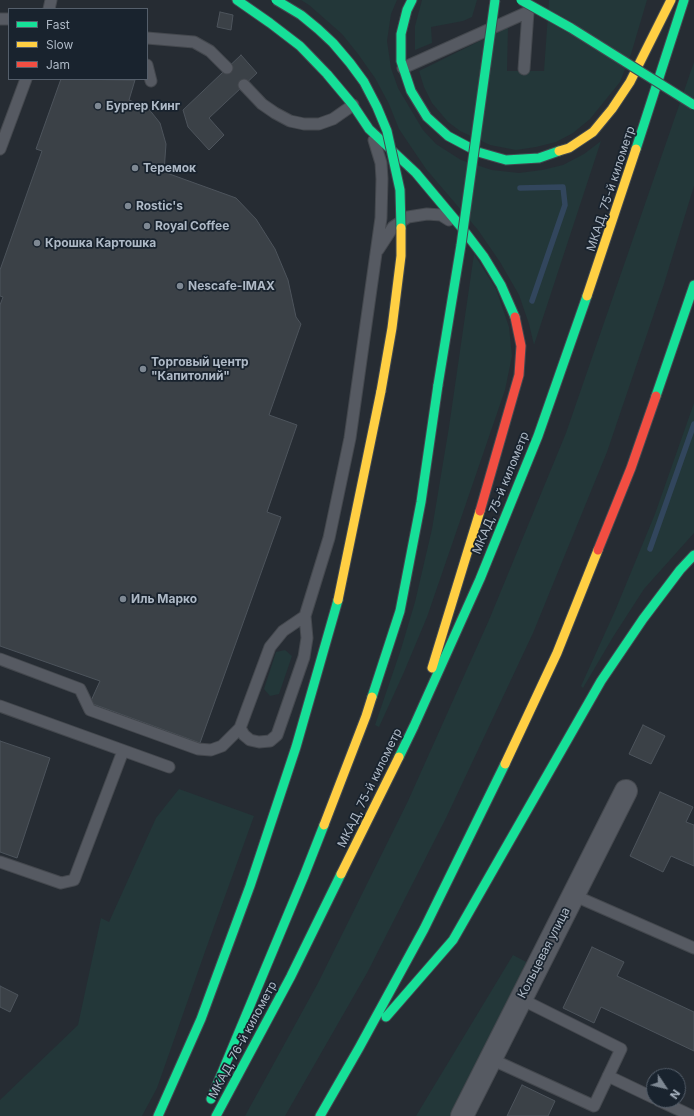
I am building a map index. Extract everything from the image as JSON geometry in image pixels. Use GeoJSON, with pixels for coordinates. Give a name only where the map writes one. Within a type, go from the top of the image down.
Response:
{"type":"FeatureCollection","features":[{"type":"Feature","properties":{"kind":"main road"},"geometry":{"type":"LineString","coordinates":[[237,0],[300,46],[327,74],[353,105],[369,129],[416,173],[484,257],[501,285],[514,314],[521,346],[519,375],[487,489],[414,726]]}},
{"type":"Feature","properties":{"kind":"main road"},"geometry":{"type":"LineString","coordinates":[[158,1116],[201,1019],[250,886],[296,747],[339,595],[382,384],[392,328],[401,256],[400,190],[387,131],[377,107],[364,82],[333,43],[301,15],[276,0]]}},
{"type":"Feature","properties":{"kind":"main road"},"geometry":{"type":"LineString","coordinates":[[412,0],[407,10],[401,34],[401,61],[411,92],[427,116],[448,136],[478,152],[506,160],[538,158],[569,148],[594,132],[630,82],[671,0]]}},
{"type":"Feature","properties":{"kind":"main road"},"geometry":{"type":"LineString","coordinates":[[207,1109],[304,876],[366,716],[400,611],[421,502],[461,245],[495,0]]}},
{"type":"Feature","properties":{"kind":"main road"},"geometry":{"type":"LineString","coordinates":[[521,0],[571,28],[694,105]]}},
{"type":"Feature","properties":{"kind":"main road","name":"МКАД, 75-й километр"},"geometry":{"type":"LineString","coordinates":[[291,976],[414,726],[480,579],[538,436],[602,253],[684,0]]}},
{"type":"Feature","properties":{"kind":"main road"},"geometry":{"type":"LineString","coordinates":[[320,1116],[424,929],[494,788],[557,653],[631,468],[694,285]]}},
{"type":"Feature","properties":{"kind":"main road"},"geometry":{"type":"LineString","coordinates":[[359,1048],[453,940],[601,681],[643,619],[680,570],[694,555]]}},
{"type":"Feature","properties":{"kind":"main road","name":"МКАД, 76-й километр"},"geometry":{"type":"LineString","coordinates":[[216,1116],[291,976]]}},
{"type":"Feature","properties":{"kind":"street","name":"Кольцевая улица"},"geometry":{"type":"LineString","coordinates":[[462,1116],[626,791]]}},
{"type":"Feature","properties":{"kind":"lane"},"geometry":{"type":"LineString","coordinates":[[524,69],[529,0]]}},
{"type":"Feature","properties":{"kind":"lane"},"geometry":{"type":"LineString","coordinates":[[403,68],[528,12]]}},
{"type":"Feature","properties":{"kind":"lane"},"geometry":{"type":"LineString","coordinates":[[148,38],[194,42],[210,51],[227,68]]}},
{"type":"Feature","properties":{"kind":"lane"},"geometry":{"type":"LineString","coordinates":[[148,69],[151,81]]}},
{"type":"Feature","properties":{"kind":"lane"},"geometry":{"type":"LineString","coordinates":[[0,149],[26,80]]}},
{"type":"Feature","properties":{"kind":"lane"},"geometry":{"type":"LineString","coordinates":[[244,85],[262,104],[275,114],[290,121],[304,124],[319,124],[334,119],[353,105]]}},
{"type":"Feature","properties":{"kind":"lane"},"geometry":{"type":"LineString","coordinates":[[240,728],[244,735],[250,740],[259,742],[270,742],[277,735],[304,657],[307,638],[305,616],[328,538],[350,438],[381,218],[381,163],[369,129]]}},
{"type":"Feature","properties":{"kind":"lane"},"geometry":{"type":"LineString","coordinates":[[376,253],[393,227],[408,217],[427,214],[441,215],[462,228]]}},
{"type":"Feature","properties":{"kind":"lane"},"geometry":{"type":"LineString","coordinates":[[0,658],[80,689],[90,710],[198,749],[211,750],[222,746],[240,728],[270,647],[283,631],[305,616]]}},
{"type":"Feature","properties":{"kind":"lane"},"geometry":{"type":"LineString","coordinates":[[0,706],[169,767]]}},
{"type":"Feature","properties":{"kind":"lane"},"geometry":{"type":"LineString","coordinates":[[0,862],[61,883],[74,880],[123,751]]}},
{"type":"Feature","properties":{"kind":"lane"},"geometry":{"type":"LineString","coordinates":[[573,895],[694,948]]}},
{"type":"Feature","properties":{"kind":"lane"},"geometry":{"type":"LineString","coordinates":[[491,1059],[594,1106],[621,1048],[521,999]]}},
{"type":"Feature","properties":{"kind":"lane"},"geometry":{"type":"LineString","coordinates":[[608,1076],[646,1094]]}},
{"type":"Feature","properties":{"kind":"lane"},"geometry":{"type":"LineString","coordinates":[[675,1108],[692,1116]]}},
{"type":"Feature","properties":{"kind":"green space"},"geometry":{"type":"Polygon","coordinates":[[[301,0],[397,0],[391,14],[387,41],[391,68],[398,88],[423,130],[436,144],[461,160],[492,170],[519,173],[542,170],[563,165],[584,154],[601,141],[534,345],[529,324],[519,295],[500,262],[478,230],[426,169],[399,129],[389,104],[375,78],[358,54],[342,34],[309,5],[301,0]]]}},
{"type":"Feature","properties":{"kind":"green space"},"geometry":{"type":"Polygon","coordinates":[[[422,0],[477,0],[472,17],[463,21],[431,27],[432,43],[415,50],[415,26],[422,0]]]}},
{"type":"Feature","properties":{"kind":"green space"},"geometry":{"type":"Polygon","coordinates":[[[549,0],[647,0],[631,54],[620,82],[590,119],[573,133],[556,142],[516,150],[490,145],[460,131],[448,122],[432,103],[424,87],[419,71],[508,27],[507,71],[544,71],[549,0]]]}},
{"type":"Feature","properties":{"kind":"green space"},"geometry":{"type":"Polygon","coordinates":[[[694,62],[694,186],[664,284],[607,452],[533,633],[446,818],[367,973],[285,1116],[245,1116],[318,983],[408,801],[489,620],[566,433],[694,62]]]}},
{"type":"Feature","properties":{"kind":"green space"},"geometry":{"type":"Polygon","coordinates":[[[474,254],[496,289],[509,327],[512,356],[505,390],[427,617],[379,727],[375,725],[401,649],[415,602],[432,529],[449,427],[474,254]]]}},
{"type":"Feature","properties":{"kind":"green space"},"geometry":{"type":"Polygon","coordinates":[[[694,403],[694,533],[644,589],[613,637],[583,688],[581,686],[615,611],[655,514],[694,403]]]}},
{"type":"Feature","properties":{"kind":"green space"},"geometry":{"type":"Polygon","coordinates":[[[285,650],[292,656],[279,694],[270,696],[264,689],[276,652],[285,650]]]}},
{"type":"Feature","properties":{"kind":"green space"},"geometry":{"type":"Polygon","coordinates":[[[179,789],[254,816],[157,1088],[142,1116],[0,1116],[0,1100],[78,1025],[101,918],[109,922],[156,818],[179,789]]]}},
{"type":"Feature","properties":{"kind":"green space"},"geometry":{"type":"Polygon","coordinates":[[[513,955],[530,964],[450,1116],[416,1116],[513,955]]]}},
{"type":"Feature","properties":{"kind":"building"},"geometry":{"type":"Polygon","coordinates":[[[220,12],[233,15],[231,30],[217,27],[220,12]]]}},
{"type":"Feature","properties":{"kind":"building"},"geometry":{"type":"Polygon","coordinates":[[[241,55],[257,73],[209,118],[224,135],[209,150],[188,127],[183,110],[241,55]]]}},
{"type":"Feature","properties":{"kind":"building","name":"Торговый центр \"Капитолий\""},"geometry":{"type":"Polygon","coordinates":[[[61,80],[135,80],[129,100],[148,108],[160,123],[166,144],[164,172],[236,198],[256,219],[275,249],[288,280],[296,317],[301,324],[269,415],[297,425],[267,512],[281,517],[200,743],[90,703],[100,681],[0,646],[0,305],[3,297],[0,296],[0,270],[42,151],[36,149],[61,80]]]}},
{"type":"Feature","properties":{"kind":"building"},"geometry":{"type":"Polygon","coordinates":[[[643,725],[665,736],[651,764],[629,754],[643,725]]]}},
{"type":"Feature","properties":{"kind":"building"},"geometry":{"type":"Polygon","coordinates":[[[0,741],[50,758],[17,858],[0,852],[0,741]]]}},
{"type":"Feature","properties":{"kind":"building"},"geometry":{"type":"Polygon","coordinates":[[[660,792],[693,807],[686,822],[694,825],[694,866],[671,856],[663,872],[630,856],[660,792]]]}},
{"type":"Feature","properties":{"kind":"building"},"geometry":{"type":"Polygon","coordinates":[[[592,947],[624,962],[617,976],[694,1012],[694,1051],[601,1007],[594,1023],[563,1008],[592,947]]]}},
{"type":"Feature","properties":{"kind":"building"},"geometry":{"type":"Polygon","coordinates":[[[0,986],[18,995],[10,1012],[0,1007],[0,986]]]}},
{"type":"Feature","properties":{"kind":"building"},"geometry":{"type":"Polygon","coordinates":[[[522,1085],[555,1101],[548,1116],[507,1116],[522,1085]]]}},
{"type":"Feature","properties":{"kind":"waterway"},"geometry":{"type":"LineString","coordinates":[[520,188],[563,187],[565,205],[532,301]]}},
{"type":"Feature","properties":{"kind":"waterway"},"geometry":{"type":"LineString","coordinates":[[650,549],[694,424]]}},
{"type":"Feature","properties":{"kind":"traffic: fast"},"geometry":{"type":"LineString","coordinates":[[237,0],[300,46],[327,74],[353,105],[369,129],[416,173],[484,257],[501,285],[515,317]]}},
{"type":"Feature","properties":{"kind":"traffic: fast"},"geometry":{"type":"LineString","coordinates":[[276,0],[301,15],[318,29],[333,43],[364,82],[387,131],[400,190],[401,228]]}},
{"type":"Feature","properties":{"kind":"traffic: fast"},"geometry":{"type":"LineString","coordinates":[[412,0],[407,10],[401,34],[401,61],[411,91],[427,117],[448,136],[478,152],[506,160],[539,158],[559,151]]}},
{"type":"Feature","properties":{"kind":"traffic: fast"},"geometry":{"type":"LineString","coordinates":[[438,385],[461,245],[495,0]]}},
{"type":"Feature","properties":{"kind":"traffic: fast"},"geometry":{"type":"LineString","coordinates":[[521,0],[571,28],[694,105]]}},
{"type":"Feature","properties":{"kind":"traffic: fast"},"geometry":{"type":"LineString","coordinates":[[636,149],[684,0]]}},
{"type":"Feature","properties":{"kind":"traffic: fast"},"geometry":{"type":"LineString","coordinates":[[656,396],[694,285]]}},
{"type":"Feature","properties":{"kind":"traffic: fast"},"geometry":{"type":"LineString","coordinates":[[399,757],[480,579],[538,436],[587,296]]}},
{"type":"Feature","properties":{"kind":"traffic: fast"},"geometry":{"type":"LineString","coordinates":[[372,697],[400,611],[421,502],[438,385]]}},
{"type":"Feature","properties":{"kind":"traffic: fast"},"geometry":{"type":"LineString","coordinates":[[386,1017],[453,940],[601,681],[643,619],[680,570],[694,555]]}},
{"type":"Feature","properties":{"kind":"traffic: fast"},"geometry":{"type":"LineString","coordinates":[[158,1116],[201,1019],[250,886],[296,747],[338,600]]}},
{"type":"Feature","properties":{"kind":"traffic: fast"},"geometry":{"type":"LineString","coordinates":[[320,1116],[424,929],[505,764]]}},
{"type":"Feature","properties":{"kind":"traffic: fast"},"geometry":{"type":"LineString","coordinates":[[211,1099],[324,825]]}},
{"type":"Feature","properties":{"kind":"traffic: fast"},"geometry":{"type":"LineString","coordinates":[[216,1116],[291,976],[341,874]]}},
{"type":"Feature","properties":{"kind":"traffic: slow"},"geometry":{"type":"LineString","coordinates":[[559,151],[569,148],[593,132],[612,109],[630,82],[671,0]]}},
{"type":"Feature","properties":{"kind":"traffic: slow"},"geometry":{"type":"LineString","coordinates":[[587,296],[636,149]]}},
{"type":"Feature","properties":{"kind":"traffic: slow"},"geometry":{"type":"LineString","coordinates":[[381,391],[392,328],[401,256],[401,228]]}},
{"type":"Feature","properties":{"kind":"traffic: slow"},"geometry":{"type":"LineString","coordinates":[[338,600],[381,391]]}},
{"type":"Feature","properties":{"kind":"traffic: slow"},"geometry":{"type":"LineString","coordinates":[[432,668],[480,511]]}},
{"type":"Feature","properties":{"kind":"traffic: slow"},"geometry":{"type":"LineString","coordinates":[[505,764],[557,653],[598,550]]}},
{"type":"Feature","properties":{"kind":"traffic: slow"},"geometry":{"type":"LineString","coordinates":[[324,825],[372,697]]}},
{"type":"Feature","properties":{"kind":"traffic: slow"},"geometry":{"type":"LineString","coordinates":[[341,874],[399,757]]}},
{"type":"Feature","properties":{"kind":"traffic: jam"},"geometry":{"type":"LineString","coordinates":[[480,511],[519,375],[521,346],[515,317]]}},
{"type":"Feature","properties":{"kind":"traffic: jam"},"geometry":{"type":"LineString","coordinates":[[598,550],[631,468],[656,396]]}},
{"type":"Feature","properties":{"kind":"place","name":"Бургер Кинг"},"geometry":{"type":"Point","coordinates":[98,106]}},
{"type":"Feature","properties":{"kind":"place","name":"Теремок"},"geometry":{"type":"Point","coordinates":[135,168]}},
{"type":"Feature","properties":{"kind":"place","name":"Rostic's"},"geometry":{"type":"Point","coordinates":[128,206]}},
{"type":"Feature","properties":{"kind":"place","name":"Royal Coffee"},"geometry":{"type":"Point","coordinates":[147,226]}},
{"type":"Feature","properties":{"kind":"place","name":"Крошка Картошка"},"geometry":{"type":"Point","coordinates":[37,243]}},
{"type":"Feature","properties":{"kind":"place","name":"Nescafe-IMAX"},"geometry":{"type":"Point","coordinates":[180,286]}},
{"type":"Feature","properties":{"kind":"place","name":"Торговый центр \"Капитолий\""},"geometry":{"type":"Point","coordinates":[143,369]}},
{"type":"Feature","properties":{"kind":"place","name":"Иль Марко"},"geometry":{"type":"Point","coordinates":[123,599]}}]}
